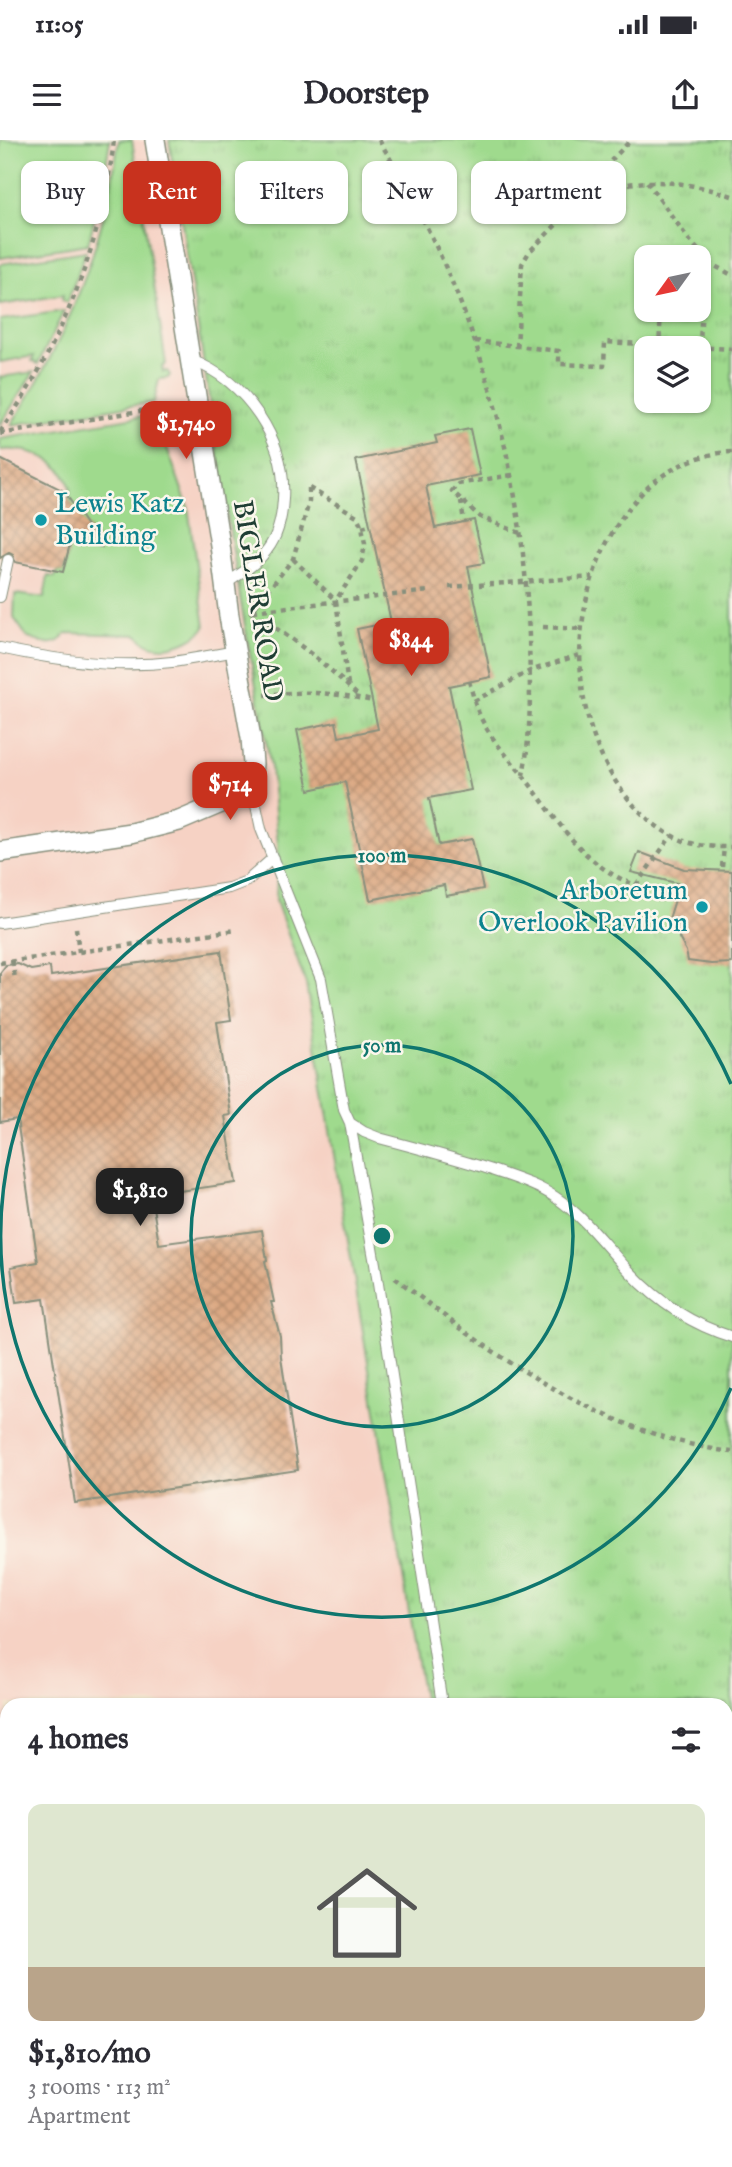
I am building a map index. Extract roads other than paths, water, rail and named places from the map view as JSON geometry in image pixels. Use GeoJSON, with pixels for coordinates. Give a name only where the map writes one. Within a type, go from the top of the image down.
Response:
{"type":"FeatureCollection","features":[{"type":"Feature","properties":{"kind":"street","name":"BIGLER ROAD"},"geometry":{"type":"LineString","coordinates":[[155,140],[251,738],[251,781]]}},
{"type":"Feature","properties":{"kind":"street"},"geometry":{"type":"LineString","coordinates":[[0,852],[131,833],[178,821],[240,795],[251,781]]}},
{"type":"Feature","properties":{"kind":"lane"},"geometry":{"type":"LineString","coordinates":[[190,360],[208,366],[240,393],[261,417],[280,458],[284,486],[282,513],[275,537],[267,550],[249,568],[225,584]]}},
{"type":"Feature","properties":{"kind":"lane"},"geometry":{"type":"LineString","coordinates":[[0,597],[8,560]]}},
{"type":"Feature","properties":{"kind":"lane"},"geometry":{"type":"LineString","coordinates":[[0,648],[48,657],[124,664],[171,662],[235,651]]}},
{"type":"Feature","properties":{"kind":"lane"},"geometry":{"type":"LineString","coordinates":[[251,781],[261,829],[321,979],[338,1083],[344,1110],[351,1123],[441,1698]]}},
{"type":"Feature","properties":{"kind":"lane"},"geometry":{"type":"LineString","coordinates":[[0,923],[235,886],[247,881],[273,858]]}},
{"type":"Feature","properties":{"kind":"lane"},"geometry":{"type":"LineString","coordinates":[[351,1123],[372,1135],[541,1188],[579,1216],[648,1290],[668,1306],[712,1331],[732,1337]]}},
{"type":"Feature","properties":{"kind":"place","name":"Lewis Katz Building"},"geometry":{"type":"Point","coordinates":[41,520]}},
{"type":"Feature","properties":{"kind":"place","name":"Arboretum Overlook Pavilion"},"geometry":{"type":"Point","coordinates":[702,907]}}]}
